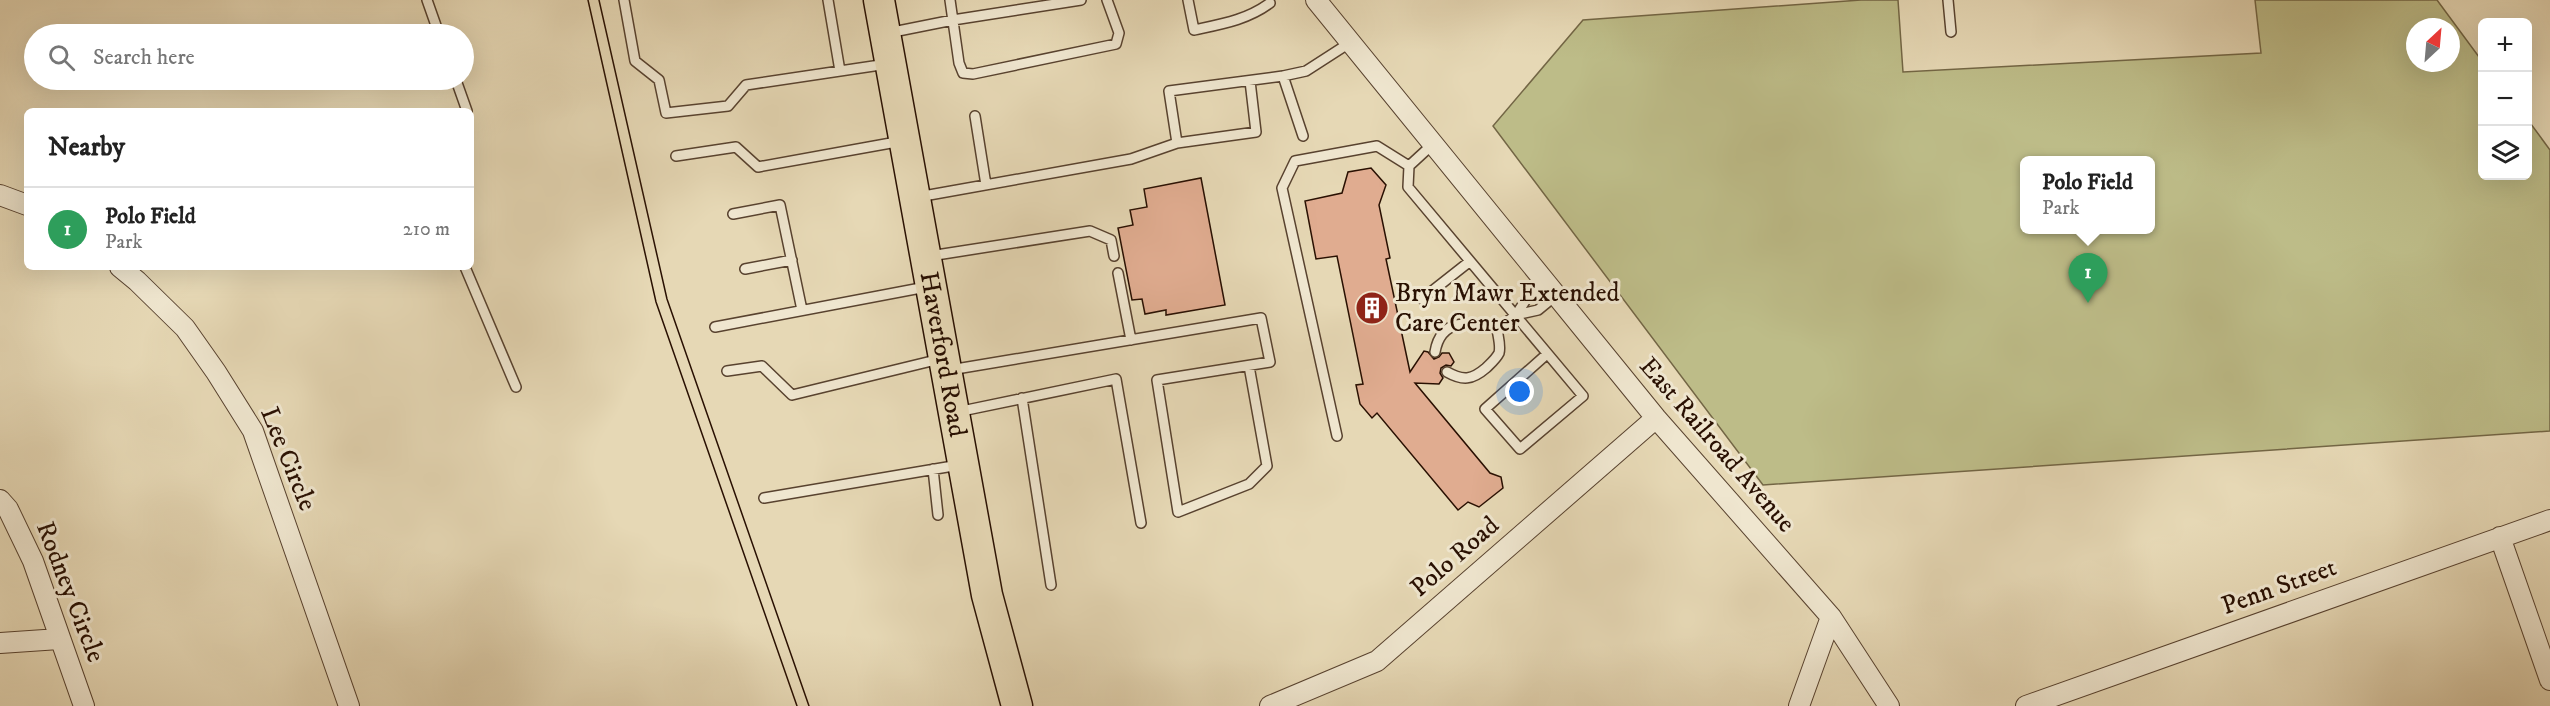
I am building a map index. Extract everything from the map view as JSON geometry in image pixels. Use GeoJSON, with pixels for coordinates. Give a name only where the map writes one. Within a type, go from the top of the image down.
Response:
{"type":"FeatureCollection","features":[{"type":"Feature","properties":{"kind":"main road","name":"Haverford Road"},"geometry":{"type":"LineString","coordinates":[[879,0],[987,595],[1017,706]]}},
{"type":"Feature","properties":{"kind":"street","name":"East Railroad Avenue"},"geometry":{"type":"LineString","coordinates":[[1316,0],[1656,418],[1831,617],[1889,706]]}},
{"type":"Feature","properties":{"kind":"street"},"geometry":{"type":"LineString","coordinates":[[0,195],[24,204]]}},
{"type":"Feature","properties":{"kind":"street","name":"Lee Circle"},"geometry":{"type":"LineString","coordinates":[[124,270],[184,328],[216,372],[253,431],[349,706]]}},
{"type":"Feature","properties":{"kind":"street","name":"Polo Road"},"geometry":{"type":"LineString","coordinates":[[1270,706],[1377,661],[1656,418]]}},
{"type":"Feature","properties":{"kind":"street","name":"Rodney Circle"},"geometry":{"type":"LineString","coordinates":[[0,500],[8,509],[33,561],[84,706]]}},
{"type":"Feature","properties":{"kind":"street","name":"Penn Street"},"geometry":{"type":"LineString","coordinates":[[2026,706],[2550,520]]}},
{"type":"Feature","properties":{"kind":"street"},"geometry":{"type":"LineString","coordinates":[[2500,537],[2550,680]]}},
{"type":"Feature","properties":{"kind":"street"},"geometry":{"type":"LineString","coordinates":[[1799,706],[1831,617]]}},
{"type":"Feature","properties":{"kind":"street"},"geometry":{"type":"LineString","coordinates":[[0,643],[59,639]]}},
{"type":"Feature","properties":{"kind":"lane"},"geometry":{"type":"LineString","coordinates":[[427,0],[435,24]]}},
{"type":"Feature","properties":{"kind":"lane"},"geometry":{"type":"LineString","coordinates":[[624,0],[635,61],[659,80],[666,113],[728,106],[746,85],[890,64]]}},
{"type":"Feature","properties":{"kind":"lane"},"geometry":{"type":"LineString","coordinates":[[828,0],[840,71]]}},
{"type":"Feature","properties":{"kind":"lane"},"geometry":{"type":"LineString","coordinates":[[950,0],[959,63],[963,73],[973,74],[1116,44],[1119,33],[1107,0]]}},
{"type":"Feature","properties":{"kind":"lane"},"geometry":{"type":"LineString","coordinates":[[885,33],[1081,0]]}},
{"type":"Feature","properties":{"kind":"lane"},"geometry":{"type":"LineString","coordinates":[[1188,0],[1194,30],[1238,21],[1256,13],[1270,3]]}},
{"type":"Feature","properties":{"kind":"lane"},"geometry":{"type":"LineString","coordinates":[[1948,0],[1951,32]]}},
{"type":"Feature","properties":{"kind":"lane"},"geometry":{"type":"LineString","coordinates":[[1177,143],[1169,91],[1250,81],[1306,71],[1340,52],[1351,42]]}},
{"type":"Feature","properties":{"kind":"lane"},"geometry":{"type":"LineString","coordinates":[[1283,76],[1303,136]]}},
{"type":"Feature","properties":{"kind":"lane"},"geometry":{"type":"LineString","coordinates":[[915,198],[1131,159],[1177,143],[1256,132],[1250,81]]}},
{"type":"Feature","properties":{"kind":"lane"},"geometry":{"type":"LineString","coordinates":[[460,90],[466,108]]}},
{"type":"Feature","properties":{"kind":"lane"},"geometry":{"type":"LineString","coordinates":[[975,116],[986,184]]}},
{"type":"Feature","properties":{"kind":"lane"},"geometry":{"type":"LineString","coordinates":[[676,156],[736,147],[758,167],[904,141]]}},
{"type":"Feature","properties":{"kind":"lane"},"geometry":{"type":"LineString","coordinates":[[1434,143],[1409,166],[1408,187],[1583,396],[1520,449],[1485,409],[1547,354]]}},
{"type":"Feature","properties":{"kind":"lane"},"geometry":{"type":"LineString","coordinates":[[1337,436],[1282,188],[1295,160],[1377,146],[1409,166]]}},
{"type":"Feature","properties":{"kind":"lane"},"geometry":{"type":"LineString","coordinates":[[733,214],[780,205],[802,310]]}},
{"type":"Feature","properties":{"kind":"lane"},"geometry":{"type":"LineString","coordinates":[[926,257],[1090,231],[1111,240],[1114,256]]}},
{"type":"Feature","properties":{"kind":"lane"},"geometry":{"type":"LineString","coordinates":[[745,269],[792,260]]}},
{"type":"Feature","properties":{"kind":"lane"},"geometry":{"type":"LineString","coordinates":[[1422,299],[1470,261]]}},
{"type":"Feature","properties":{"kind":"lane"},"geometry":{"type":"LineString","coordinates":[[466,270],[516,387]]}},
{"type":"Feature","properties":{"kind":"lane"},"geometry":{"type":"LineString","coordinates":[[1118,273],[1131,340]]}},
{"type":"Feature","properties":{"kind":"lane"},"geometry":{"type":"LineString","coordinates":[[715,327],[932,286]]}},
{"type":"Feature","properties":{"kind":"lane"},"geometry":{"type":"LineString","coordinates":[[1516,315],[1538,310],[1550,289]]}},
{"type":"Feature","properties":{"kind":"lane"},"geometry":{"type":"LineString","coordinates":[[1436,352],[1442,335],[1454,325],[1473,324],[1497,329],[1516,315],[1527,298],[1550,289]]}},
{"type":"Feature","properties":{"kind":"lane"},"geometry":{"type":"LineString","coordinates":[[728,370],[762,366],[792,395],[946,364],[1131,340],[1261,318],[1270,362],[1157,380],[1178,512],[1248,484],[1267,466],[1249,366]]}},
{"type":"Feature","properties":{"kind":"lane"},"geometry":{"type":"LineString","coordinates":[[1447,372],[1459,379],[1473,378],[1488,366],[1500,351],[1497,329]]}},
{"type":"Feature","properties":{"kind":"lane"},"geometry":{"type":"LineString","coordinates":[[955,412],[1116,379],[1141,523]]}},
{"type":"Feature","properties":{"kind":"lane"},"geometry":{"type":"LineString","coordinates":[[1022,398],[1051,585]]}},
{"type":"Feature","properties":{"kind":"lane"},"geometry":{"type":"LineString","coordinates":[[764,498],[964,464]]}},
{"type":"Feature","properties":{"kind":"lane"},"geometry":{"type":"LineString","coordinates":[[933,469],[938,515]]}},
{"type":"Feature","properties":{"kind":"shaded area"},"geometry":{"type":"Polygon","coordinates":[[[1861,0],[1898,0],[1903,72],[2261,53],[2255,0],[2437,0],[2450,18],[2406,18],[2406,72],[2460,72],[2460,31],[2478,56],[2478,180],[2532,180],[2532,125],[2550,150],[2550,431],[1763,485],[1493,126],[1583,20],[1861,0]]]}},
{"type":"Feature","properties":{"kind":"building","name":"Bryn Mawr Extended Care Center"},"geometry":{"type":"Polygon","coordinates":[[[1371,168],[1386,185],[1379,205],[1390,258],[1386,259],[1410,372],[1424,351],[1434,359],[1442,353],[1449,353],[1454,362],[1451,366],[1446,365],[1441,368],[1440,373],[1443,378],[1439,384],[1415,383],[1490,473],[1501,477],[1503,488],[1479,507],[1468,502],[1458,510],[1377,413],[1372,418],[1360,404],[1356,385],[1363,384],[1337,256],[1316,259],[1305,201],[1342,193],[1348,172],[1371,168]]]}},
{"type":"Feature","properties":{"kind":"building"},"geometry":{"type":"Polygon","coordinates":[[[1201,178],[1225,305],[1166,315],[1166,310],[1145,314],[1142,299],[1132,300],[1118,228],[1133,225],[1130,210],[1147,207],[1144,189],[1201,178]]]}},
{"type":"Feature","properties":{"kind":"tram line"},"geometry":{"type":"LineString","coordinates":[[588,0],[656,302],[797,706]]}},
{"type":"Feature","properties":{"kind":"tram line"},"geometry":{"type":"LineString","coordinates":[[599,0],[667,299],[809,706]]}},
{"type":"Feature","properties":{"kind":"place","name":"Polo Field"},"geometry":{"type":"Point","coordinates":[2088,303]}},
{"type":"Feature","properties":{"kind":"place","name":"Bryn Mawr Extended Care Center"},"geometry":{"type":"Point","coordinates":[1372,308]}}]}
